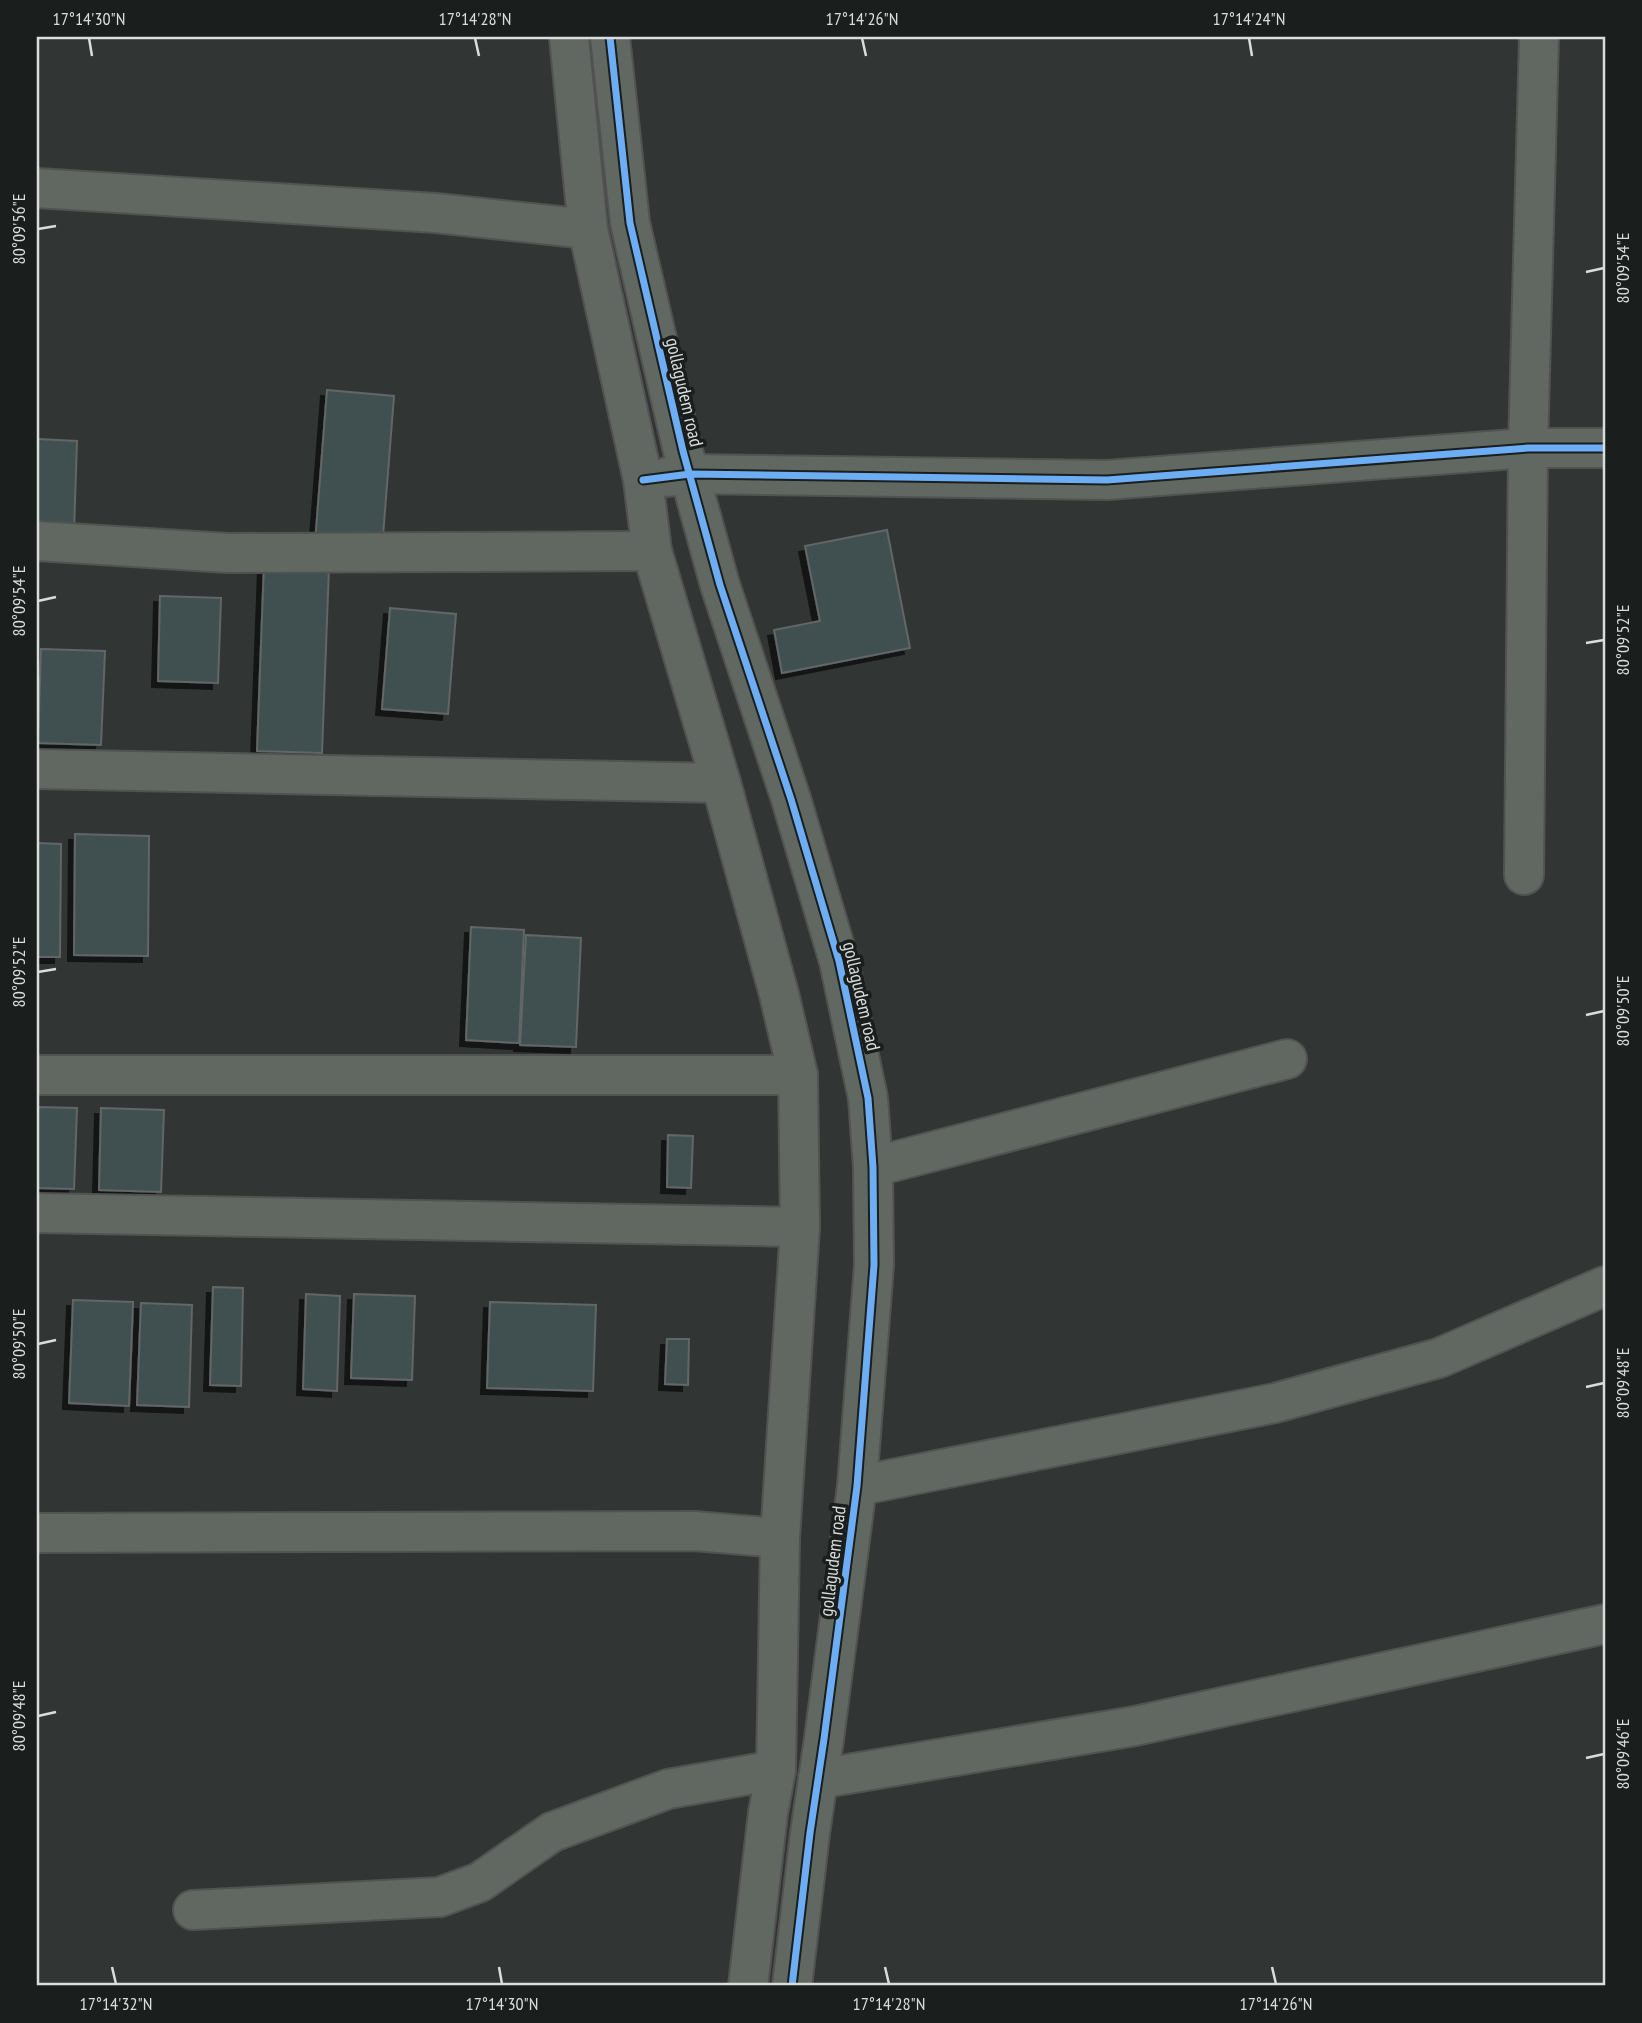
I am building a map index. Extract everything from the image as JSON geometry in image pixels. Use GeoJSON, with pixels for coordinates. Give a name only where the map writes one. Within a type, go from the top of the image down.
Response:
{"type":"FeatureCollection","features":[{"type":"Feature","properties":{"kind":"street"},"geometry":{"type":"LineString","coordinates":[[569,37],[587,229],[643,480],[652,551],[721,783],[779,994],[798,1076],[800,1227],[780,1538],[776,1770],[768,1813],[748,1986]]}},
{"type":"Feature","properties":{"kind":"street","name":"gollagudem road"},"geometry":{"type":"LineString","coordinates":[[610,37],[630,223],[683,451],[720,585],[792,799],[839,961],[867,1097],[873,1167],[874,1265],[858,1486],[810,1833],[792,1986]]}},
{"type":"Feature","properties":{"kind":"street"},"geometry":{"type":"LineString","coordinates":[[1524,875],[1528,448],[1539,37]]}},
{"type":"Feature","properties":{"kind":"street"},"geometry":{"type":"LineString","coordinates":[[37,188],[436,214],[587,229]]}},
{"type":"Feature","properties":{"kind":"street"},"geometry":{"type":"LineString","coordinates":[[643,480],[690,474],[1107,480],[1528,448],[1605,448]]}},
{"type":"Feature","properties":{"kind":"street"},"geometry":{"type":"LineString","coordinates":[[37,541],[228,553],[652,551]]}},
{"type":"Feature","properties":{"kind":"street"},"geometry":{"type":"LineString","coordinates":[[37,769],[721,783]]}},
{"type":"Feature","properties":{"kind":"street"},"geometry":{"type":"LineString","coordinates":[[873,1167],[1287,1059]]}},
{"type":"Feature","properties":{"kind":"street"},"geometry":{"type":"LineString","coordinates":[[37,1075],[798,1076]]}},
{"type":"Feature","properties":{"kind":"street"},"geometry":{"type":"LineString","coordinates":[[37,1213],[800,1227]]}},
{"type":"Feature","properties":{"kind":"street"},"geometry":{"type":"LineString","coordinates":[[858,1486],[1287,1399],[1439,1359],[1605,1286]]}},
{"type":"Feature","properties":{"kind":"street"},"geometry":{"type":"LineString","coordinates":[[37,1533],[694,1531],[780,1538]]}},
{"type":"Feature","properties":{"kind":"street"},"geometry":{"type":"LineString","coordinates":[[818,1779],[1135,1726],[1605,1624]]}},
{"type":"Feature","properties":{"kind":"street"},"geometry":{"type":"LineString","coordinates":[[193,1910],[440,1897],[480,1882],[552,1832],[668,1789],[776,1770]]}},
{"type":"Feature","properties":{"kind":"building"},"geometry":{"type":"Polygon","coordinates":[[[327,390],[394,396],[382,549],[315,543],[327,390]]]}},
{"type":"Feature","properties":{"kind":"building"},"geometry":{"type":"Polygon","coordinates":[[[37,439],[77,441],[74,531],[37,529],[37,439]]]}},
{"type":"Feature","properties":{"kind":"building"},"geometry":{"type":"Polygon","coordinates":[[[887,530],[910,648],[782,673],[774,630],[820,621],[805,546],[887,530]]]}},
{"type":"Feature","properties":{"kind":"building"},"geometry":{"type":"Polygon","coordinates":[[[264,564],[329,567],[322,753],[257,751],[264,564]]]}},
{"type":"Feature","properties":{"kind":"building"},"geometry":{"type":"Polygon","coordinates":[[[160,596],[221,598],[218,683],[158,681],[160,596]]]}},
{"type":"Feature","properties":{"kind":"building"},"geometry":{"type":"Polygon","coordinates":[[[390,608],[456,614],[448,714],[382,709],[390,608]]]}},
{"type":"Feature","properties":{"kind":"building"},"geometry":{"type":"Polygon","coordinates":[[[41,649],[105,651],[101,745],[38,743],[41,649]]]}},
{"type":"Feature","properties":{"kind":"building"},"geometry":{"type":"Polygon","coordinates":[[[75,834],[149,836],[148,956],[74,955],[75,834]]]}},
{"type":"Feature","properties":{"kind":"building"},"geometry":{"type":"Polygon","coordinates":[[[37,843],[61,844],[60,957],[37,957],[37,843]]]}},
{"type":"Feature","properties":{"kind":"building"},"geometry":{"type":"Polygon","coordinates":[[[471,927],[524,930],[519,1043],[466,1040],[471,927]]]}},
{"type":"Feature","properties":{"kind":"building"},"geometry":{"type":"Polygon","coordinates":[[[526,935],[581,938],[576,1047],[520,1045],[526,935]]]}},
{"type":"Feature","properties":{"kind":"building"},"geometry":{"type":"Polygon","coordinates":[[[37,1107],[77,1108],[74,1189],[37,1188],[37,1107]]]}},
{"type":"Feature","properties":{"kind":"building"},"geometry":{"type":"Polygon","coordinates":[[[101,1108],[164,1110],[161,1192],[99,1190],[101,1108]]]}},
{"type":"Feature","properties":{"kind":"building"},"geometry":{"type":"Polygon","coordinates":[[[668,1135],[693,1136],[691,1188],[667,1187],[668,1135]]]}},
{"type":"Feature","properties":{"kind":"building"},"geometry":{"type":"Polygon","coordinates":[[[213,1287],[243,1288],[241,1386],[210,1385],[213,1287]]]}},
{"type":"Feature","properties":{"kind":"building"},"geometry":{"type":"Polygon","coordinates":[[[306,1294],[340,1296],[337,1391],[303,1389],[306,1294]]]}},
{"type":"Feature","properties":{"kind":"building"},"geometry":{"type":"Polygon","coordinates":[[[354,1294],[415,1296],[412,1380],[351,1378],[354,1294]]]}},
{"type":"Feature","properties":{"kind":"building"},"geometry":{"type":"Polygon","coordinates":[[[73,1300],[133,1302],[129,1406],[69,1403],[73,1300]]]}},
{"type":"Feature","properties":{"kind":"building"},"geometry":{"type":"Polygon","coordinates":[[[490,1302],[596,1305],[593,1391],[487,1388],[490,1302]]]}},
{"type":"Feature","properties":{"kind":"building"},"geometry":{"type":"Polygon","coordinates":[[[141,1303],[192,1305],[189,1407],[137,1405],[141,1303]]]}},
{"type":"Feature","properties":{"kind":"building"},"geometry":{"type":"Polygon","coordinates":[[[667,1339],[689,1339],[688,1385],[665,1384],[667,1339]]]}},
{"type":"Feature","properties":{"kind":"cycle path"},"geometry":{"type":"LineString","coordinates":[[610,37],[630,223],[683,451],[720,585],[791,799],[839,961],[868,1098],[873,1167],[874,1265],[857,1486],[792,1986]]}},
{"type":"Feature","properties":{"kind":"cycle path"},"geometry":{"type":"LineString","coordinates":[[643,480],[690,474],[1107,480],[1528,448],[1605,448]]}}]}
